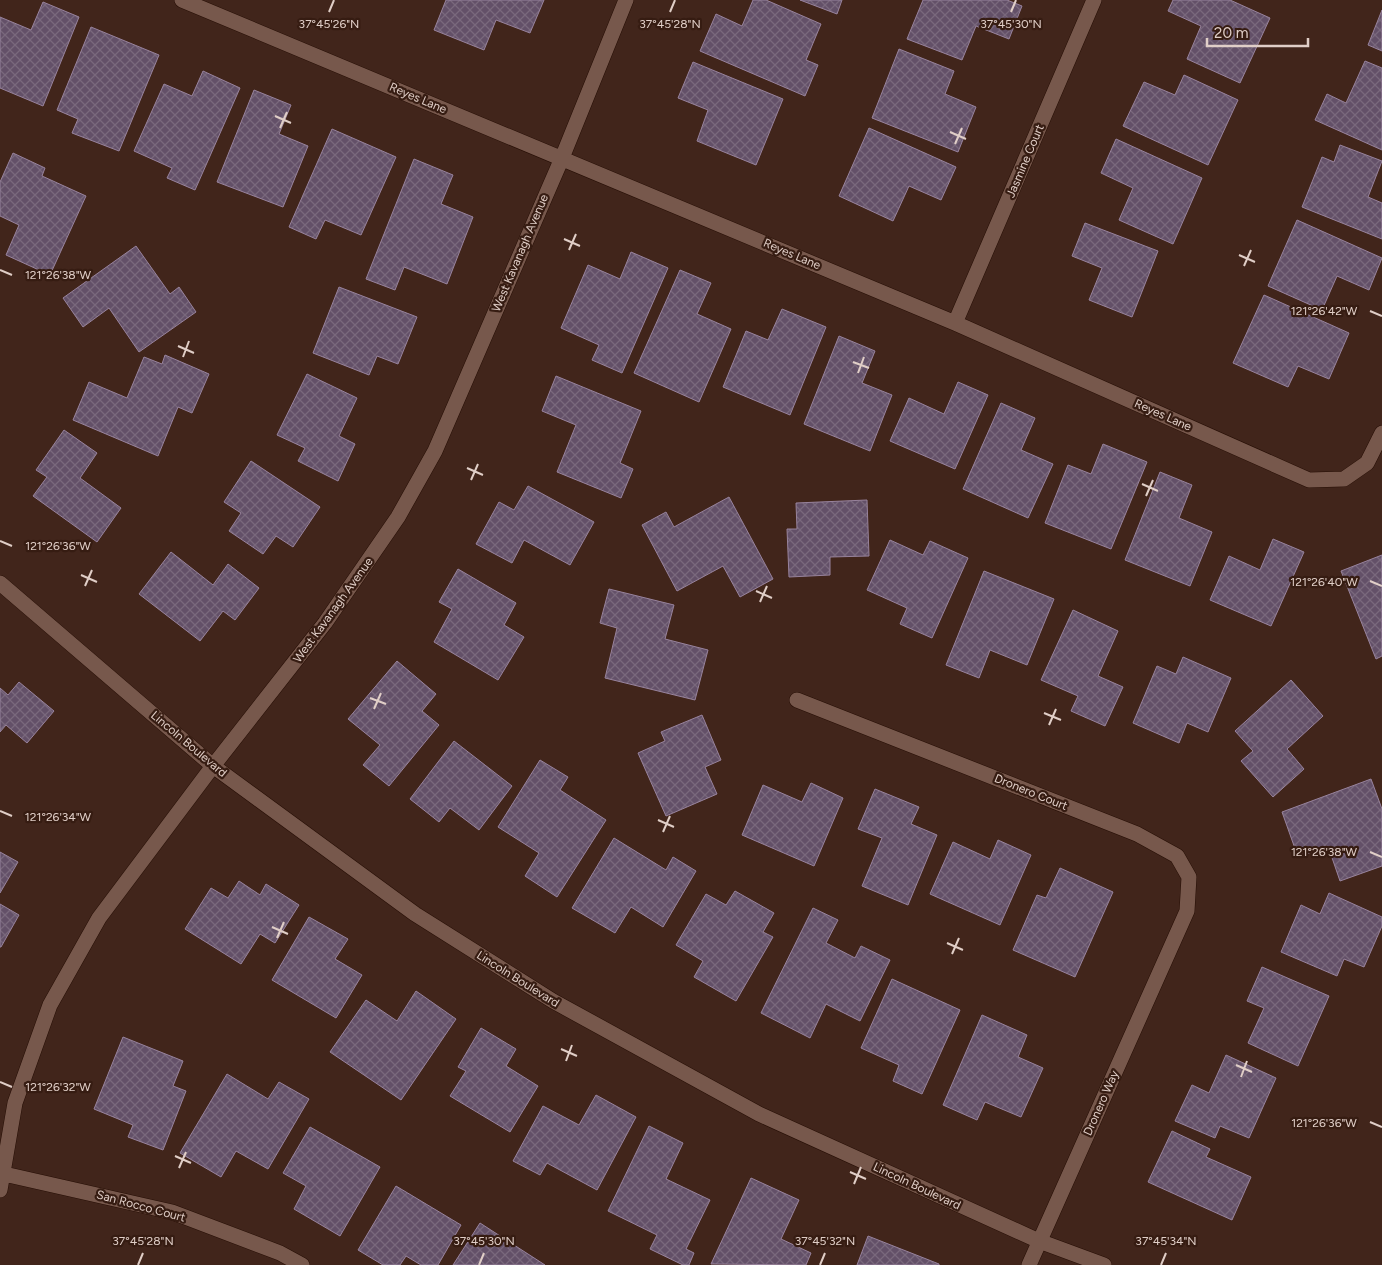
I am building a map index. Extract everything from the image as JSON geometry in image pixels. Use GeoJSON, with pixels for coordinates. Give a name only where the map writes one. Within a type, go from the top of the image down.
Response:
{"type":"FeatureCollection","features":[{"type":"Feature","properties":{"kind":"street","name":"Reyes Lane"},"geometry":{"type":"LineString","coordinates":[[182,0],[955,323],[1309,480],[1344,479],[1367,463],[1382,433]]}},
{"type":"Feature","properties":{"kind":"street","name":"West Kavanagh Avenue"},"geometry":{"type":"LineString","coordinates":[[0,1190],[15,1104],[50,1005],[99,918],[213,766],[325,624],[398,517],[435,451],[562,158],[626,0]]}},
{"type":"Feature","properties":{"kind":"street","name":"Jasmine Court"},"geometry":{"type":"LineString","coordinates":[[955,323],[1094,0]]}},
{"type":"Feature","properties":{"kind":"street","name":"Lincoln Boulevard"},"geometry":{"type":"LineString","coordinates":[[0,584],[213,766],[415,914],[553,1001],[759,1114],[1039,1241],[1104,1265]]}},
{"type":"Feature","properties":{"kind":"street","name":"Dronero Court"},"geometry":{"type":"LineString","coordinates":[[797,700],[1137,834],[1177,856],[1189,877],[1187,911],[1174,942]]}},
{"type":"Feature","properties":{"kind":"street","name":"Dronero Way"},"geometry":{"type":"LineString","coordinates":[[1029,1265],[1174,942]]}},
{"type":"Feature","properties":{"kind":"street","name":"San Rocco Court"},"geometry":{"type":"LineString","coordinates":[[2,1173],[172,1212],[280,1253],[302,1265]]}},
{"type":"Feature","properties":{"kind":"building"},"geometry":{"type":"Polygon","coordinates":[[[446,0],[544,0],[530,33],[496,20],[484,50],[434,30],[446,0]]]}},
{"type":"Feature","properties":{"kind":"building"},"geometry":{"type":"Polygon","coordinates":[[[753,0],[766,0],[821,24],[806,60],[818,65],[805,96],[700,51],[716,14],[742,26],[753,0]]]}},
{"type":"Feature","properties":{"kind":"building"},"geometry":{"type":"Polygon","coordinates":[[[800,0],[842,0],[837,14],[800,0]]]}},
{"type":"Feature","properties":{"kind":"building"},"geometry":{"type":"Polygon","coordinates":[[[923,0],[1007,0],[1022,6],[1009,39],[976,26],[962,60],[907,39],[923,0]]]}},
{"type":"Feature","properties":{"kind":"building"},"geometry":{"type":"Polygon","coordinates":[[[1173,0],[1230,0],[1270,18],[1240,83],[1187,59],[1201,26],[1168,11],[1173,0]]]}},
{"type":"Feature","properties":{"kind":"building"},"geometry":{"type":"Polygon","coordinates":[[[43,2],[79,17],[43,106],[0,88],[0,17],[31,30],[43,2]]]}},
{"type":"Feature","properties":{"kind":"building"},"geometry":{"type":"Polygon","coordinates":[[[1382,10],[1382,51],[1368,45],[1382,10]]]}},
{"type":"Feature","properties":{"kind":"building"},"geometry":{"type":"Polygon","coordinates":[[[91,27],[159,55],[119,151],[72,133],[78,119],[57,110],[91,27]]]}},
{"type":"Feature","properties":{"kind":"building"},"geometry":{"type":"Polygon","coordinates":[[[899,49],[954,71],[945,94],[976,107],[958,152],[872,118],[899,49]]]}},
{"type":"Feature","properties":{"kind":"building"},"geometry":{"type":"Polygon","coordinates":[[[1365,61],[1382,68],[1382,150],[1315,120],[1327,94],[1346,103],[1365,61]]]}},
{"type":"Feature","properties":{"kind":"building"},"geometry":{"type":"Polygon","coordinates":[[[693,62],[783,99],[756,165],[697,141],[708,110],[678,98],[693,62]]]}},
{"type":"Feature","properties":{"kind":"building"},"geometry":{"type":"Polygon","coordinates":[[[203,71],[240,88],[195,190],[167,178],[172,168],[134,151],[164,84],[192,96],[203,71]]]}},
{"type":"Feature","properties":{"kind":"building"},"geometry":{"type":"Polygon","coordinates":[[[1184,75],[1238,100],[1208,165],[1123,126],[1144,82],[1175,95],[1184,75]]]}},
{"type":"Feature","properties":{"kind":"building"},"geometry":{"type":"Polygon","coordinates":[[[254,90],[291,105],[279,134],[308,146],[283,207],[217,182],[254,90]]]}},
{"type":"Feature","properties":{"kind":"building"},"geometry":{"type":"Polygon","coordinates":[[[869,128],[956,167],[941,200],[909,186],[893,221],[839,196],[869,128]]]}},
{"type":"Feature","properties":{"kind":"building"},"geometry":{"type":"Polygon","coordinates":[[[332,129],[396,157],[361,235],[325,220],[316,239],[289,227],[332,129]]]}},
{"type":"Feature","properties":{"kind":"building"},"geometry":{"type":"Polygon","coordinates":[[[1116,139],[1202,178],[1173,244],[1119,220],[1133,188],[1101,173],[1116,139]]]}},
{"type":"Feature","properties":{"kind":"building"},"geometry":{"type":"Polygon","coordinates":[[[1340,145],[1382,161],[1368,197],[1382,203],[1382,239],[1302,207],[1322,157],[1334,162],[1340,145]]]}},
{"type":"Feature","properties":{"kind":"building"},"geometry":{"type":"Polygon","coordinates":[[[13,153],[45,168],[42,176],[86,196],[50,275],[6,255],[19,225],[0,216],[0,182],[13,153]]]}},
{"type":"Feature","properties":{"kind":"building"},"geometry":{"type":"Polygon","coordinates":[[[414,159],[453,175],[441,204],[473,217],[447,284],[404,267],[395,290],[366,279],[414,159]]]}},
{"type":"Feature","properties":{"kind":"building"},"geometry":{"type":"Polygon","coordinates":[[[1297,220],[1382,258],[1369,290],[1337,276],[1322,310],[1268,286],[1297,220]]]}},
{"type":"Feature","properties":{"kind":"building"},"geometry":{"type":"Polygon","coordinates":[[[1085,223],[1158,251],[1132,317],[1089,300],[1102,268],[1072,256],[1085,223]]]}},
{"type":"Feature","properties":{"kind":"building"},"geometry":{"type":"Polygon","coordinates":[[[136,246],[170,294],[179,287],[196,312],[139,352],[109,308],[83,327],[63,298],[136,246]]]}},
{"type":"Feature","properties":{"kind":"building"},"geometry":{"type":"Polygon","coordinates":[[[631,252],[668,268],[622,373],[592,360],[599,345],[561,328],[588,265],[620,279],[631,252]]]}},
{"type":"Feature","properties":{"kind":"building"},"geometry":{"type":"Polygon","coordinates":[[[680,270],[711,283],[697,314],[731,329],[699,402],[634,373],[680,270]]]}},
{"type":"Feature","properties":{"kind":"building"},"geometry":{"type":"Polygon","coordinates":[[[339,287],[417,317],[398,364],[377,356],[369,375],[313,353],[339,287]]]}},
{"type":"Feature","properties":{"kind":"building"},"geometry":{"type":"Polygon","coordinates":[[[1264,295],[1349,333],[1329,379],[1298,366],[1288,387],[1233,363],[1264,295]]]}},
{"type":"Feature","properties":{"kind":"building"},"geometry":{"type":"Polygon","coordinates":[[[782,309],[826,327],[790,415],[723,387],[746,331],[768,340],[782,309]]]}},
{"type":"Feature","properties":{"kind":"building"},"geometry":{"type":"Polygon","coordinates":[[[839,336],[875,351],[862,383],[892,395],[870,451],[804,424],[839,336]]]}},
{"type":"Feature","properties":{"kind":"building"},"geometry":{"type":"Polygon","coordinates":[[[165,355],[209,374],[192,413],[178,407],[158,456],[73,420],[89,382],[127,398],[144,357],[162,364],[165,355]]]}},
{"type":"Feature","properties":{"kind":"building"},"geometry":{"type":"Polygon","coordinates":[[[307,374],[357,398],[339,436],[355,444],[338,481],[298,461],[305,448],[277,435],[307,374]]]}},
{"type":"Feature","properties":{"kind":"building"},"geometry":{"type":"Polygon","coordinates":[[[556,376],[641,411],[620,463],[633,469],[621,498],[557,472],[576,425],[542,411],[556,376]]]}},
{"type":"Feature","properties":{"kind":"building"},"geometry":{"type":"Polygon","coordinates":[[[958,382],[988,395],[955,469],[890,441],[909,398],[944,414],[958,382]]]}},
{"type":"Feature","properties":{"kind":"building"},"geometry":{"type":"Polygon","coordinates":[[[1001,403],[1035,418],[1021,450],[1053,464],[1028,518],[963,489],[1001,403]]]}},
{"type":"Feature","properties":{"kind":"building"},"geometry":{"type":"Polygon","coordinates":[[[64,430],[97,453],[80,478],[121,508],[97,542],[33,496],[47,477],[36,470],[64,430]]]}},
{"type":"Feature","properties":{"kind":"building"},"geometry":{"type":"Polygon","coordinates":[[[1103,444],[1147,462],[1111,549],[1045,523],[1068,465],[1091,474],[1103,444]]]}},
{"type":"Feature","properties":{"kind":"building"},"geometry":{"type":"Polygon","coordinates":[[[251,461],[320,507],[293,547],[276,536],[263,554],[229,531],[241,513],[224,502],[251,461]]]}},
{"type":"Feature","properties":{"kind":"building"},"geometry":{"type":"Polygon","coordinates":[[[1160,472],[1192,485],[1179,518],[1212,532],[1190,586],[1125,560],[1160,472]]]}},
{"type":"Feature","properties":{"kind":"building"},"geometry":{"type":"Polygon","coordinates":[[[528,486],[594,522],[570,565],[524,540],[512,563],[476,544],[499,502],[514,510],[528,486]]]}},
{"type":"Feature","properties":{"kind":"building"},"geometry":{"type":"Polygon","coordinates":[[[729,497],[773,579],[740,597],[723,566],[677,591],[642,525],[666,512],[674,527],[729,497]]]}},
{"type":"Feature","properties":{"kind":"building"},"geometry":{"type":"Polygon","coordinates":[[[867,500],[869,556],[830,557],[830,575],[789,577],[787,529],[797,529],[796,503],[867,500]]]}},
{"type":"Feature","properties":{"kind":"building"},"geometry":{"type":"Polygon","coordinates":[[[1273,539],[1304,552],[1271,626],[1210,600],[1229,556],[1260,570],[1273,539]]]}},
{"type":"Feature","properties":{"kind":"building"},"geometry":{"type":"Polygon","coordinates":[[[890,540],[923,555],[930,541],[968,558],[932,638],[900,624],[907,608],[867,590],[890,540]]]}},
{"type":"Feature","properties":{"kind":"building"},"geometry":{"type":"Polygon","coordinates":[[[171,552],[213,585],[228,564],[259,588],[235,620],[223,611],[200,641],[139,594],[171,552]]]}},
{"type":"Feature","properties":{"kind":"building"},"geometry":{"type":"Polygon","coordinates":[[[1382,555],[1382,656],[1376,659],[1341,571],[1382,555]]]}},
{"type":"Feature","properties":{"kind":"building"},"geometry":{"type":"Polygon","coordinates":[[[458,569],[516,603],[504,625],[524,637],[498,680],[434,642],[452,609],[439,602],[458,569]]]}},
{"type":"Feature","properties":{"kind":"building"},"geometry":{"type":"Polygon","coordinates":[[[984,571],[1054,599],[1027,665],[990,650],[979,678],[946,665],[984,571]]]}},
{"type":"Feature","properties":{"kind":"building"},"geometry":{"type":"Polygon","coordinates":[[[609,589],[674,605],[665,639],[708,650],[695,700],[605,678],[617,628],[600,623],[609,589]]]}},
{"type":"Feature","properties":{"kind":"building"},"geometry":{"type":"Polygon","coordinates":[[[1073,610],[1118,631],[1098,676],[1123,687],[1105,726],[1071,711],[1078,696],[1041,680],[1073,610]]]}},
{"type":"Feature","properties":{"kind":"building"},"geometry":{"type":"Polygon","coordinates":[[[1183,657],[1231,678],[1208,732],[1187,723],[1179,743],[1133,723],[1157,666],[1176,674],[1183,657]]]}},
{"type":"Feature","properties":{"kind":"building"},"geometry":{"type":"Polygon","coordinates":[[[397,661],[436,694],[422,711],[439,725],[389,786],[363,765],[380,745],[348,719],[397,661]]]}},
{"type":"Feature","properties":{"kind":"building"},"geometry":{"type":"Polygon","coordinates":[[[1291,680],[1323,716],[1287,749],[1304,769],[1273,797],[1241,761],[1253,751],[1235,731],[1291,680]]]}},
{"type":"Feature","properties":{"kind":"building"},"geometry":{"type":"Polygon","coordinates":[[[19,682],[54,711],[27,743],[6,725],[0,732],[0,688],[8,695],[19,682]]]}},
{"type":"Feature","properties":{"kind":"building"},"geometry":{"type":"Polygon","coordinates":[[[702,715],[721,760],[705,767],[717,794],[666,816],[638,753],[665,741],[661,732],[702,715]]]}},
{"type":"Feature","properties":{"kind":"building"},"geometry":{"type":"Polygon","coordinates":[[[454,741],[512,786],[479,830],[450,808],[439,822],[410,799],[454,741]]]}},
{"type":"Feature","properties":{"kind":"building"},"geometry":{"type":"Polygon","coordinates":[[[540,760],[568,777],[560,790],[606,820],[557,897],[525,876],[539,853],[498,827],[540,760]]]}},
{"type":"Feature","properties":{"kind":"building"},"geometry":{"type":"Polygon","coordinates":[[[1371,779],[1382,809],[1382,866],[1340,881],[1328,846],[1298,857],[1282,812],[1371,779]]]}},
{"type":"Feature","properties":{"kind":"building"},"geometry":{"type":"Polygon","coordinates":[[[811,783],[843,798],[814,866],[742,835],[763,785],[802,802],[811,783]]]}},
{"type":"Feature","properties":{"kind":"building"},"geometry":{"type":"Polygon","coordinates":[[[875,789],[919,807],[911,824],[937,835],[908,905],[862,886],[882,838],[858,829],[875,789]]]}},
{"type":"Feature","properties":{"kind":"building"},"geometry":{"type":"Polygon","coordinates":[[[614,838],[666,870],[673,857],[696,871],[663,927],[631,907],[615,933],[572,908],[614,838]]]}},
{"type":"Feature","properties":{"kind":"building"},"geometry":{"type":"Polygon","coordinates":[[[998,840],[1031,855],[1000,925],[930,894],[953,842],[990,859],[998,840]]]}},
{"type":"Feature","properties":{"kind":"building"},"geometry":{"type":"Polygon","coordinates":[[[0,852],[18,862],[0,893],[0,852]]]}},
{"type":"Feature","properties":{"kind":"building"},"geometry":{"type":"Polygon","coordinates":[[[1060,868],[1113,892],[1075,977],[1013,950],[1037,895],[1046,898],[1060,868]]]}},
{"type":"Feature","properties":{"kind":"building"},"geometry":{"type":"Polygon","coordinates":[[[239,881],[260,895],[266,884],[299,905],[275,943],[260,934],[241,964],[185,929],[211,888],[228,898],[239,881]]]}},
{"type":"Feature","properties":{"kind":"building"},"geometry":{"type":"Polygon","coordinates":[[[735,891],[774,913],[763,932],[773,937],[736,1001],[694,977],[703,961],[676,945],[706,894],[726,905],[735,891]]]}},
{"type":"Feature","properties":{"kind":"building"},"geometry":{"type":"Polygon","coordinates":[[[1329,893],[1382,917],[1382,926],[1364,967],[1344,959],[1337,976],[1281,952],[1301,905],[1320,914],[1329,893]]]}},
{"type":"Feature","properties":{"kind":"building"},"geometry":{"type":"Polygon","coordinates":[[[0,904],[19,915],[1,947],[0,947],[0,904]]]}},
{"type":"Feature","properties":{"kind":"building"},"geometry":{"type":"Polygon","coordinates":[[[813,908],[838,920],[826,943],[855,958],[861,946],[890,960],[860,1021],[826,1004],[810,1038],[761,1013],[813,908]]]}},
{"type":"Feature","properties":{"kind":"building"},"geometry":{"type":"Polygon","coordinates":[[[309,917],[348,939],[335,959],[362,975],[336,1018],[272,980],[309,917]]]}},
{"type":"Feature","properties":{"kind":"building"},"geometry":{"type":"Polygon","coordinates":[[[1262,967],[1329,996],[1298,1066],[1248,1043],[1264,1008],[1247,1001],[1262,967]]]}},
{"type":"Feature","properties":{"kind":"building"},"geometry":{"type":"Polygon","coordinates":[[[892,979],[960,1010],[922,1094],[893,1081],[899,1065],[861,1048],[892,979]]]}},
{"type":"Feature","properties":{"kind":"building"},"geometry":{"type":"Polygon","coordinates":[[[416,991],[456,1019],[401,1100],[330,1052],[366,1000],[397,1021],[416,991]]]}},
{"type":"Feature","properties":{"kind":"building"},"geometry":{"type":"Polygon","coordinates":[[[982,1015],[1027,1035],[1018,1057],[1043,1068],[1021,1117],[985,1102],[977,1120],[943,1105],[982,1015]]]}},
{"type":"Feature","properties":{"kind":"building"},"geometry":{"type":"Polygon","coordinates":[[[481,1028],[516,1049],[506,1066],[538,1086],[510,1132],[450,1096],[466,1071],[458,1067],[481,1028]]]}},
{"type":"Feature","properties":{"kind":"building"},"geometry":{"type":"Polygon","coordinates":[[[123,1037],[183,1061],[173,1086],[186,1091],[163,1150],[128,1137],[133,1125],[94,1109],[123,1037]]]}},
{"type":"Feature","properties":{"kind":"building"},"geometry":{"type":"Polygon","coordinates":[[[1226,1055],[1276,1078],[1249,1138],[1220,1126],[1215,1138],[1175,1121],[1192,1085],[1209,1093],[1226,1055]]]}},
{"type":"Feature","properties":{"kind":"building"},"geometry":{"type":"Polygon","coordinates":[[[227,1074],[268,1099],[279,1082],[309,1099],[268,1169],[236,1151],[221,1177],[180,1153],[227,1074]]]}},
{"type":"Feature","properties":{"kind":"building"},"geometry":{"type":"Polygon","coordinates":[[[596,1095],[636,1117],[597,1190],[547,1163],[540,1175],[513,1161],[543,1106],[579,1125],[596,1095]]]}},
{"type":"Feature","properties":{"kind":"building"},"geometry":{"type":"Polygon","coordinates":[[[649,1126],[683,1143],[666,1179],[710,1200],[686,1249],[694,1253],[689,1265],[683,1265],[650,1249],[657,1235],[608,1211],[649,1126]]]}},
{"type":"Feature","properties":{"kind":"building"},"geometry":{"type":"Polygon","coordinates":[[[310,1127],[380,1167],[340,1236],[294,1209],[306,1186],[283,1173],[310,1127]]]}},
{"type":"Feature","properties":{"kind":"building"},"geometry":{"type":"Polygon","coordinates":[[[1172,1131],[1210,1149],[1206,1157],[1251,1177],[1232,1220],[1148,1182],[1172,1131]]]}},
{"type":"Feature","properties":{"kind":"building"},"geometry":{"type":"Polygon","coordinates":[[[751,1178],[799,1200],[781,1239],[811,1253],[806,1265],[711,1264],[751,1178]]]}},
{"type":"Feature","properties":{"kind":"building"},"geometry":{"type":"Polygon","coordinates":[[[396,1186],[461,1225],[438,1265],[421,1265],[406,1256],[400,1265],[383,1265],[358,1250],[396,1186]]]}},
{"type":"Feature","properties":{"kind":"building"},"geometry":{"type":"Polygon","coordinates":[[[480,1223],[545,1265],[453,1265],[480,1223]]]}},
{"type":"Feature","properties":{"kind":"building"},"geometry":{"type":"Polygon","coordinates":[[[868,1236],[939,1264],[939,1265],[857,1265],[868,1236]]]}}]}
